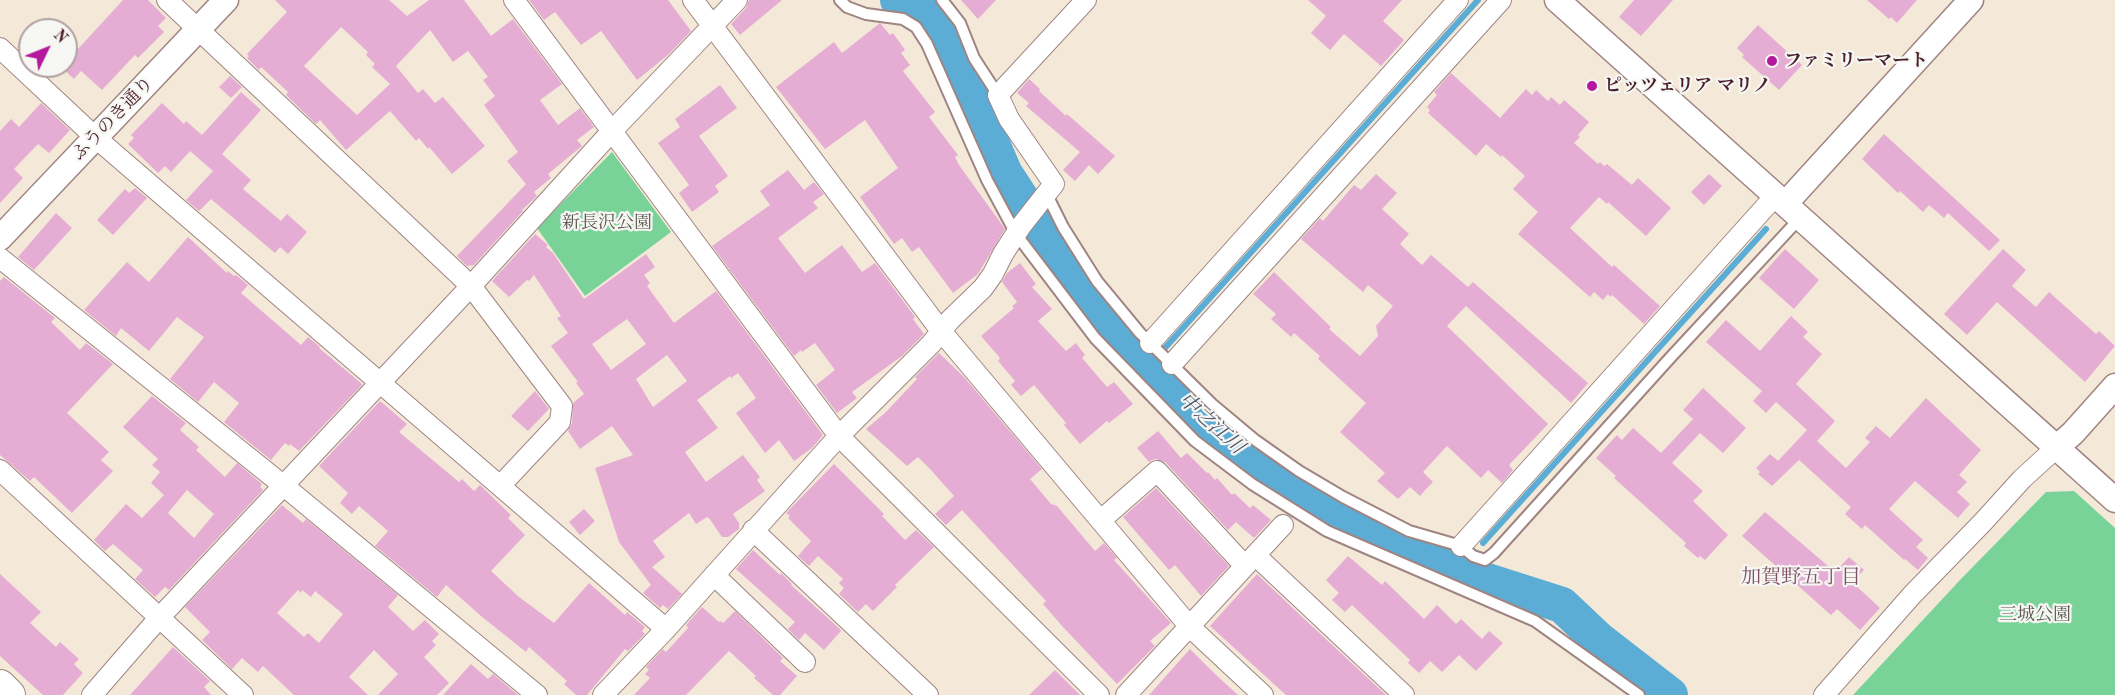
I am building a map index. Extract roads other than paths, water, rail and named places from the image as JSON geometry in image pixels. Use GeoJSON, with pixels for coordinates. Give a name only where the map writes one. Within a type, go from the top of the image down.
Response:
{"type":"FeatureCollection","features":[{"type":"Feature","properties":{"kind":"main road"},"geometry":{"type":"LineString","coordinates":[[0,686],[9,695]]}},
{"type":"Feature","properties":{"kind":"street"},"geometry":{"type":"LineString","coordinates":[[167,0],[471,286],[562,406],[560,422],[500,486]]}},
{"type":"Feature","properties":{"kind":"street","name":"ふうのき通り"},"geometry":{"type":"LineString","coordinates":[[0,238],[226,0]]}},
{"type":"Feature","properties":{"kind":"street"},"geometry":{"type":"LineString","coordinates":[[514,0],[839,436],[1099,695]]}},
{"type":"Feature","properties":{"kind":"street"},"geometry":{"type":"LineString","coordinates":[[693,0],[941,331],[1190,627],[1263,695]]}},
{"type":"Feature","properties":{"kind":"street"},"geometry":{"type":"LineString","coordinates":[[92,695],[159,618],[471,286],[612,131],[737,0]]}},
{"type":"Feature","properties":{"kind":"street"},"geometry":{"type":"LineString","coordinates":[[603,695],[666,629],[839,436],[931,344],[993,274],[1019,230],[1054,184],[1009,119],[998,95],[1086,0]]}},
{"type":"Feature","properties":{"kind":"street"},"geometry":{"type":"LineString","coordinates":[[1150,343],[1458,0]]}},
{"type":"Feature","properties":{"kind":"street"},"geometry":{"type":"LineString","coordinates":[[1172,364],[1501,0]]}},
{"type":"Feature","properties":{"kind":"street"},"geometry":{"type":"LineString","coordinates":[[1557,0],[2115,500]]}},
{"type":"Feature","properties":{"kind":"street"},"geometry":{"type":"LineString","coordinates":[[1461,546],[1787,205],[1960,4]]}},
{"type":"Feature","properties":{"kind":"street"},"geometry":{"type":"LineString","coordinates":[[0,48],[96,138],[666,629]]}},
{"type":"Feature","properties":{"kind":"street"},"geometry":{"type":"LineString","coordinates":[[0,258],[284,486],[537,695]]}},
{"type":"Feature","properties":{"kind":"street"},"geometry":{"type":"LineString","coordinates":[[1824,695],[1912,595],[2022,479],[2073,433],[2115,386]]}},
{"type":"Feature","properties":{"kind":"street"},"geometry":{"type":"LineString","coordinates":[[0,470],[243,695]]}},
{"type":"Feature","properties":{"kind":"street"},"geometry":{"type":"LineString","coordinates":[[1101,520],[1157,471],[1250,561],[1404,695]]}},
{"type":"Feature","properties":{"kind":"street"},"geometry":{"type":"LineString","coordinates":[[1126,695],[1283,525]]}},
{"type":"Feature","properties":{"kind":"street"},"geometry":{"type":"LineString","coordinates":[[753,531],[928,695]]}},
{"type":"Feature","properties":{"kind":"street"},"geometry":{"type":"LineString","coordinates":[[714,575],[805,662]]}},
{"type":"Feature","properties":{"kind":"lane"},"geometry":{"type":"LineString","coordinates":[[840,0],[847,7],[866,14],[903,19],[916,27],[927,44],[987,180],[1019,230],[1095,338],[1195,441],[1252,484],[1327,531],[1535,621],[1639,695]]}},
{"type":"Feature","properties":{"kind":"lane"},"geometry":{"type":"LineString","coordinates":[[942,0],[960,23],[974,58],[998,95]]}},
{"type":"Feature","properties":{"kind":"lane"},"geometry":{"type":"LineString","coordinates":[[1043,196],[1097,281],[1150,343],[1212,404],[1255,440],[1299,471],[1342,497],[1409,531],[1461,546],[1473,556],[1485,560],[1494,553],[1670,358],[1787,205]]}},
{"type":"Feature","properties":{"kind":"waterway","name":"中之江川"},"geometry":{"type":"LineString","coordinates":[[898,0],[913,1],[927,8],[940,22],[1005,174],[1086,297],[1195,414],[1238,451],[1353,525],[1468,575],[1562,605],[1599,640],[1670,695]]}},
{"type":"Feature","properties":{"kind":"waterway"},"geometry":{"type":"LineString","coordinates":[[1164,349],[1478,0]]}},
{"type":"Feature","properties":{"kind":"waterway"},"geometry":{"type":"LineString","coordinates":[[1483,543],[1766,229]]}},
{"type":"Feature","properties":{"kind":"place","name":"ファミリーマート"},"geometry":{"type":"Point","coordinates":[1772,61]}},
{"type":"Feature","properties":{"kind":"place","name":"ピッツェリア マリノ"},"geometry":{"type":"Point","coordinates":[1592,86]}},
{"type":"Feature","properties":{"kind":"district","name":"加賀野五丁目"},"geometry":{"type":"Point","coordinates":[1801,578]}},
{"type":"Feature","properties":{"kind":"park label","name":"新長沢公園"},"geometry":{"type":"Point","coordinates":[607,223]}},
{"type":"Feature","properties":{"kind":"park label","name":"三城公園"},"geometry":{"type":"Point","coordinates":[2035,615]}}]}
